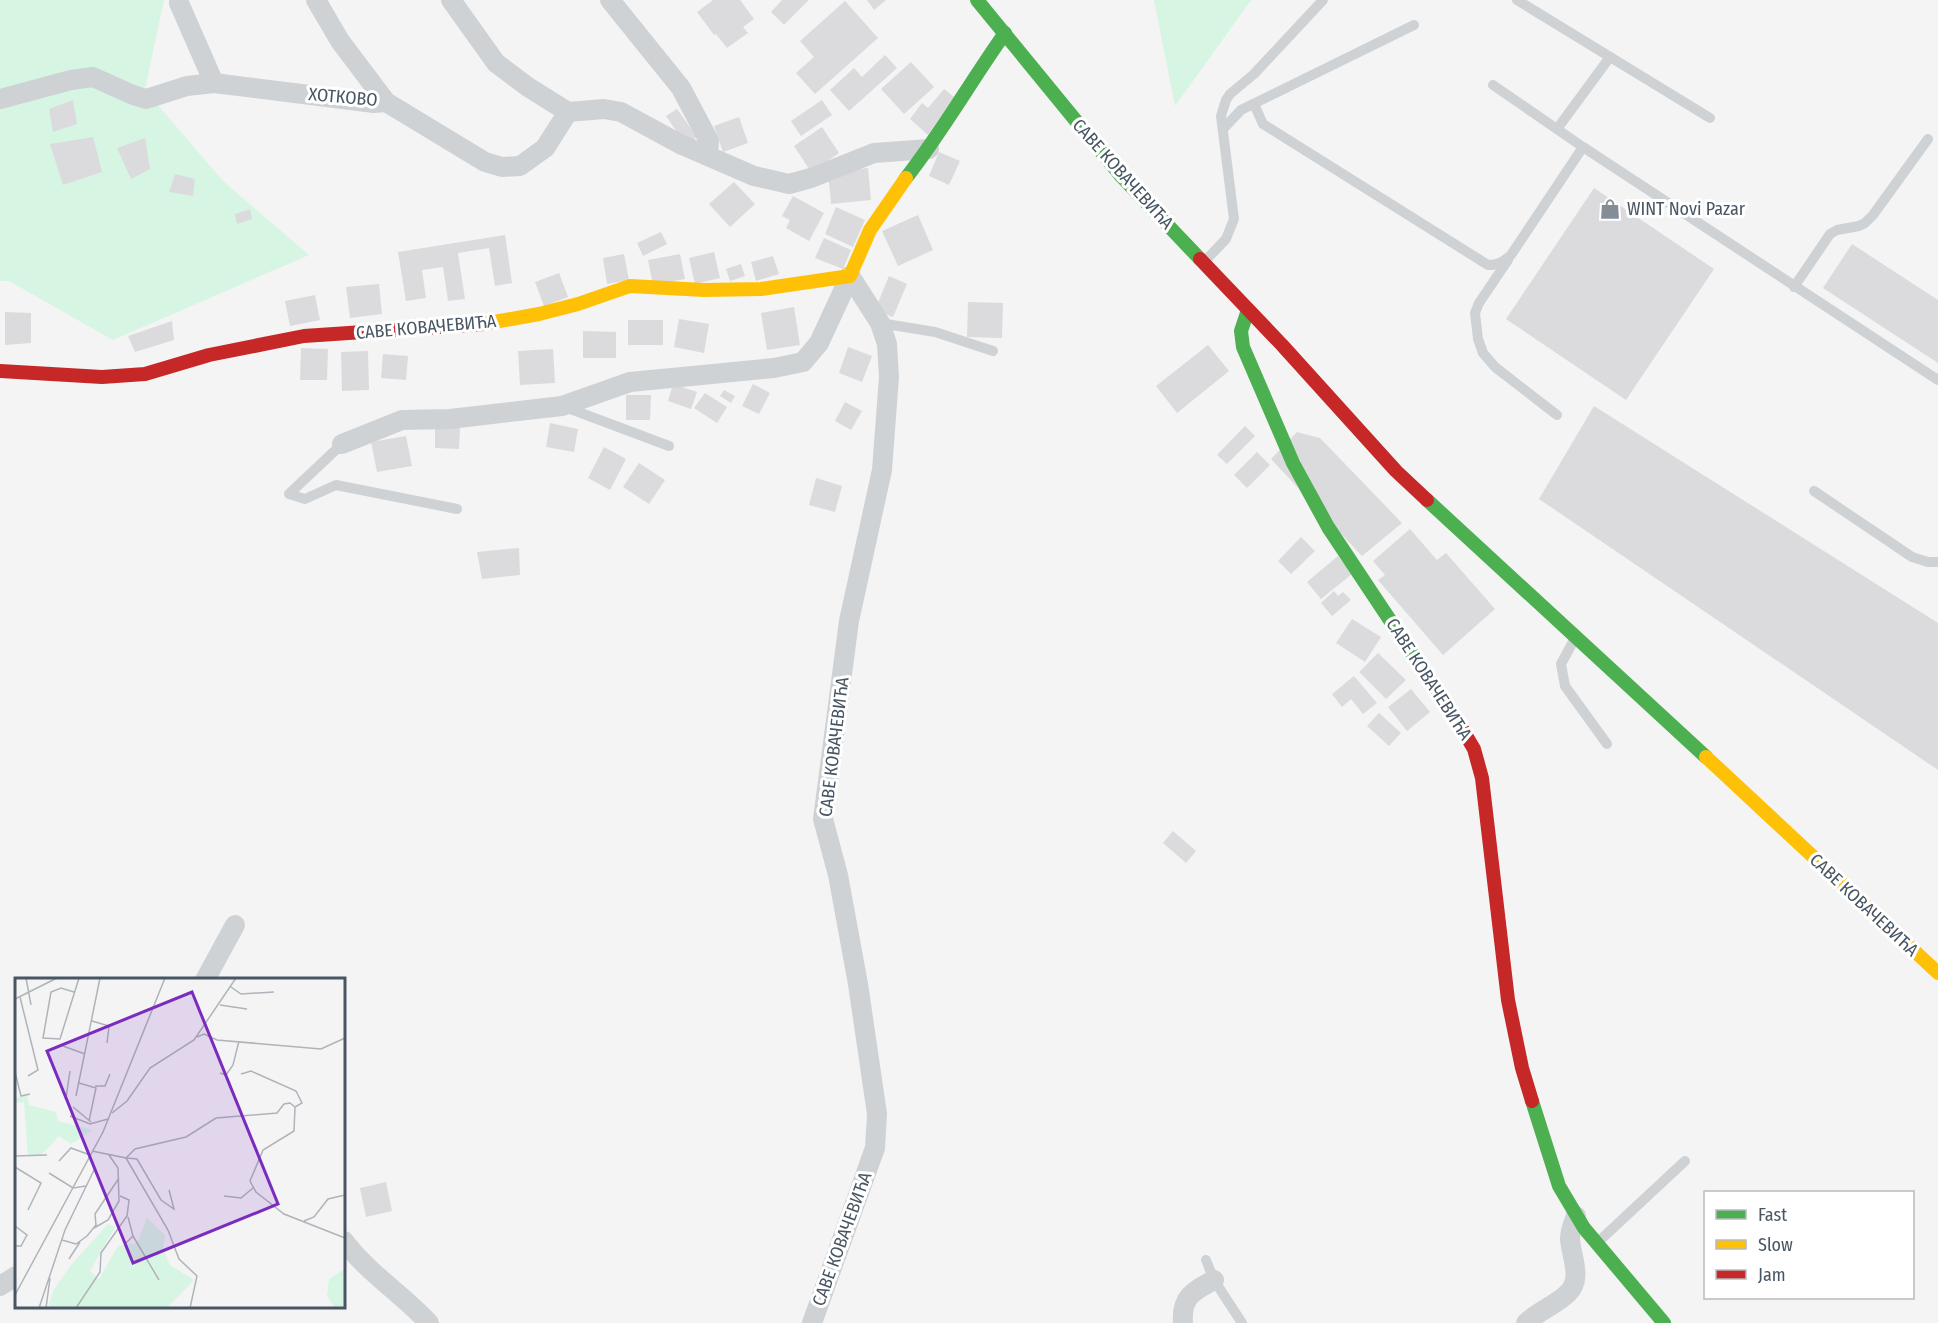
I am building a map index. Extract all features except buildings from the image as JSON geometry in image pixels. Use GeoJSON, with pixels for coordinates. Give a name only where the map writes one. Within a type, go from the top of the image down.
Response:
{"type":"FeatureCollection","features":[{"type":"Feature","properties":{"kind":"street","name":"ХОТКОВО"},"geometry":{"type":"LineString","coordinates":[[316,0],[340,41],[386,102]]}},
{"type":"Feature","properties":{"kind":"street"},"geometry":{"type":"LineString","coordinates":[[452,0],[496,63],[528,87],[568,112],[604,109],[621,112],[680,144],[754,176],[789,184],[811,178],[874,153],[929,149]]}},
{"type":"Feature","properties":{"kind":"street"},"geometry":{"type":"LineString","coordinates":[[610,0],[681,88],[709,141],[708,156]]}},
{"type":"Feature","properties":{"kind":"street","name":"САВЕ КОВАЧЕВИЋА"},"geometry":{"type":"LineString","coordinates":[[981,2],[1122,177],[1204,262],[1396,471],[1938,973]]}},
{"type":"Feature","properties":{"kind":"street"},"geometry":{"type":"LineString","coordinates":[[179,3],[214,83]]}},
{"type":"Feature","properties":{"kind":"street"},"geometry":{"type":"LineString","coordinates":[[342,444],[402,420],[450,419],[562,406],[630,382],[774,368],[803,362],[819,343],[870,230],[929,149],[972,80],[1005,33]]}},
{"type":"Feature","properties":{"kind":"street","name":"ХОТКОВО"},"geometry":{"type":"LineString","coordinates":[[0,99],[71,80],[93,77],[146,99],[188,86],[214,83],[374,103],[386,102]]}},
{"type":"Feature","properties":{"kind":"street"},"geometry":{"type":"LineString","coordinates":[[386,102],[485,162],[502,167],[520,166],[545,148],[568,112]]}},
{"type":"Feature","properties":{"kind":"street","name":"САВЕ КОВАЧЕВИЋА"},"geometry":{"type":"LineString","coordinates":[[0,371],[102,376],[145,374],[209,355],[304,336],[490,323],[578,304],[630,286],[704,290],[761,289],[850,276],[880,323],[887,344],[889,377],[882,470],[849,621],[823,819],[838,875],[858,984],[877,1114],[875,1148],[812,1323]]}},
{"type":"Feature","properties":{"kind":"street","name":"САВЕ КОВАЧЕВИЋА"},"geometry":{"type":"LineString","coordinates":[[1248,310],[1241,331],[1243,347],[1293,463],[1328,527],[1453,712],[1474,749],[1482,778],[1508,1000],[1520,1056],[1559,1186],[1576,1216],[1664,1323]]}},
{"type":"Feature","properties":{"kind":"street"},"geometry":{"type":"LineString","coordinates":[[206,978],[235,925]]}},
{"type":"Feature","properties":{"kind":"street"},"geometry":{"type":"LineString","coordinates":[[1526,1323],[1569,1293],[1574,1286],[1576,1277],[1570,1238],[1571,1227],[1576,1216]]}},
{"type":"Feature","properties":{"kind":"street"},"geometry":{"type":"LineString","coordinates":[[345,1242],[368,1270],[408,1301],[429,1323]]}},
{"type":"Feature","properties":{"kind":"street"},"geometry":{"type":"LineString","coordinates":[[0,1286],[15,1277]]}},
{"type":"Feature","properties":{"kind":"street"},"geometry":{"type":"LineString","coordinates":[[1183,1323],[1183,1307],[1188,1297],[1214,1280]]}},
{"type":"Feature","properties":{"kind":"lane"},"geometry":{"type":"LineString","coordinates":[[1204,262],[1226,239],[1234,219],[1221,116],[1226,100],[1254,74],[1323,0]]}},
{"type":"Feature","properties":{"kind":"lane"},"geometry":{"type":"LineString","coordinates":[[1517,0],[1710,118]]}},
{"type":"Feature","properties":{"kind":"lane"},"geometry":{"type":"LineString","coordinates":[[1223,129],[1241,110],[1414,25]]}},
{"type":"Feature","properties":{"kind":"lane"},"geometry":{"type":"LineString","coordinates":[[1557,129],[1610,57]]}},
{"type":"Feature","properties":{"kind":"lane"},"geometry":{"type":"LineString","coordinates":[[1493,85],[1794,287],[1938,380]]}},
{"type":"Feature","properties":{"kind":"lane"},"geometry":{"type":"LineString","coordinates":[[1254,104],[1263,124],[1377,194],[1478,261],[1496,265],[1511,255]]}},
{"type":"Feature","properties":{"kind":"lane"},"geometry":{"type":"LineString","coordinates":[[1794,287],[1830,234],[1837,230],[1859,226],[1873,215],[1928,139]]}},
{"type":"Feature","properties":{"kind":"lane"},"geometry":{"type":"LineString","coordinates":[[1557,415],[1495,368],[1483,353],[1478,339],[1475,313],[1479,303],[1583,147]]}},
{"type":"Feature","properties":{"kind":"lane"},"geometry":{"type":"LineString","coordinates":[[880,323],[935,332],[993,351]]}},
{"type":"Feature","properties":{"kind":"lane"},"geometry":{"type":"LineString","coordinates":[[562,406],[669,446]]}},
{"type":"Feature","properties":{"kind":"lane"},"geometry":{"type":"LineString","coordinates":[[342,444],[289,494],[305,500],[336,485],[457,509]]}},
{"type":"Feature","properties":{"kind":"lane"},"geometry":{"type":"LineString","coordinates":[[1814,491],[1912,557],[1928,562],[1938,562]]}},
{"type":"Feature","properties":{"kind":"lane"},"geometry":{"type":"LineString","coordinates":[[1576,637],[1561,664],[1565,686],[1607,744]]}},
{"type":"Feature","properties":{"kind":"lane"},"geometry":{"type":"LineString","coordinates":[[1597,1243],[1685,1161]]}},
{"type":"Feature","properties":{"kind":"lane"},"geometry":{"type":"LineString","coordinates":[[1206,1260],[1214,1280],[1242,1323]]}},
{"type":"Feature","properties":{"kind":"green space"},"geometry":{"type":"Polygon","coordinates":[[[0,0],[164,0],[145,90],[223,181],[309,255],[113,340],[9,281],[0,281],[0,0]]]}},
{"type":"Feature","properties":{"kind":"green space"},"geometry":{"type":"Polygon","coordinates":[[[1154,0],[1251,0],[1175,106],[1154,0]]]}},
{"type":"Feature","properties":{"kind":"traffic: fast"},"geometry":{"type":"LineString","coordinates":[[977,0],[1122,177],[1200,259]]}},
{"type":"Feature","properties":{"kind":"traffic: fast"},"geometry":{"type":"LineString","coordinates":[[906,178],[1005,33]]}},
{"type":"Feature","properties":{"kind":"traffic: fast"},"geometry":{"type":"LineString","coordinates":[[1248,310],[1241,331],[1243,347],[1293,463],[1328,527],[1461,727]]}},
{"type":"Feature","properties":{"kind":"traffic: fast"},"geometry":{"type":"LineString","coordinates":[[1427,500],[1706,757]]}},
{"type":"Feature","properties":{"kind":"traffic: fast"},"geometry":{"type":"LineString","coordinates":[[1532,1101],[1559,1186],[1584,1228],[1664,1323]]}},
{"type":"Feature","properties":{"kind":"traffic: slow"},"geometry":{"type":"LineString","coordinates":[[483,324],[578,304],[630,286],[704,290],[761,289],[850,276],[870,230],[906,178]]}},
{"type":"Feature","properties":{"kind":"traffic: slow"},"geometry":{"type":"LineString","coordinates":[[1706,757],[1938,973]]}},
{"type":"Feature","properties":{"kind":"traffic: jam"},"geometry":{"type":"LineString","coordinates":[[1200,259],[1282,345],[1396,471],[1427,500]]}},
{"type":"Feature","properties":{"kind":"traffic: jam"},"geometry":{"type":"LineString","coordinates":[[0,371],[102,377],[145,374],[209,355],[304,336],[483,324]]}},
{"type":"Feature","properties":{"kind":"traffic: jam"},"geometry":{"type":"LineString","coordinates":[[1461,727],[1474,749],[1482,778],[1508,1000],[1522,1068],[1532,1101]]}},
{"type":"Feature","properties":{"kind":"place","name":"WINT Novi Pazar"},"geometry":{"type":"Point","coordinates":[1610,209]}}]}
